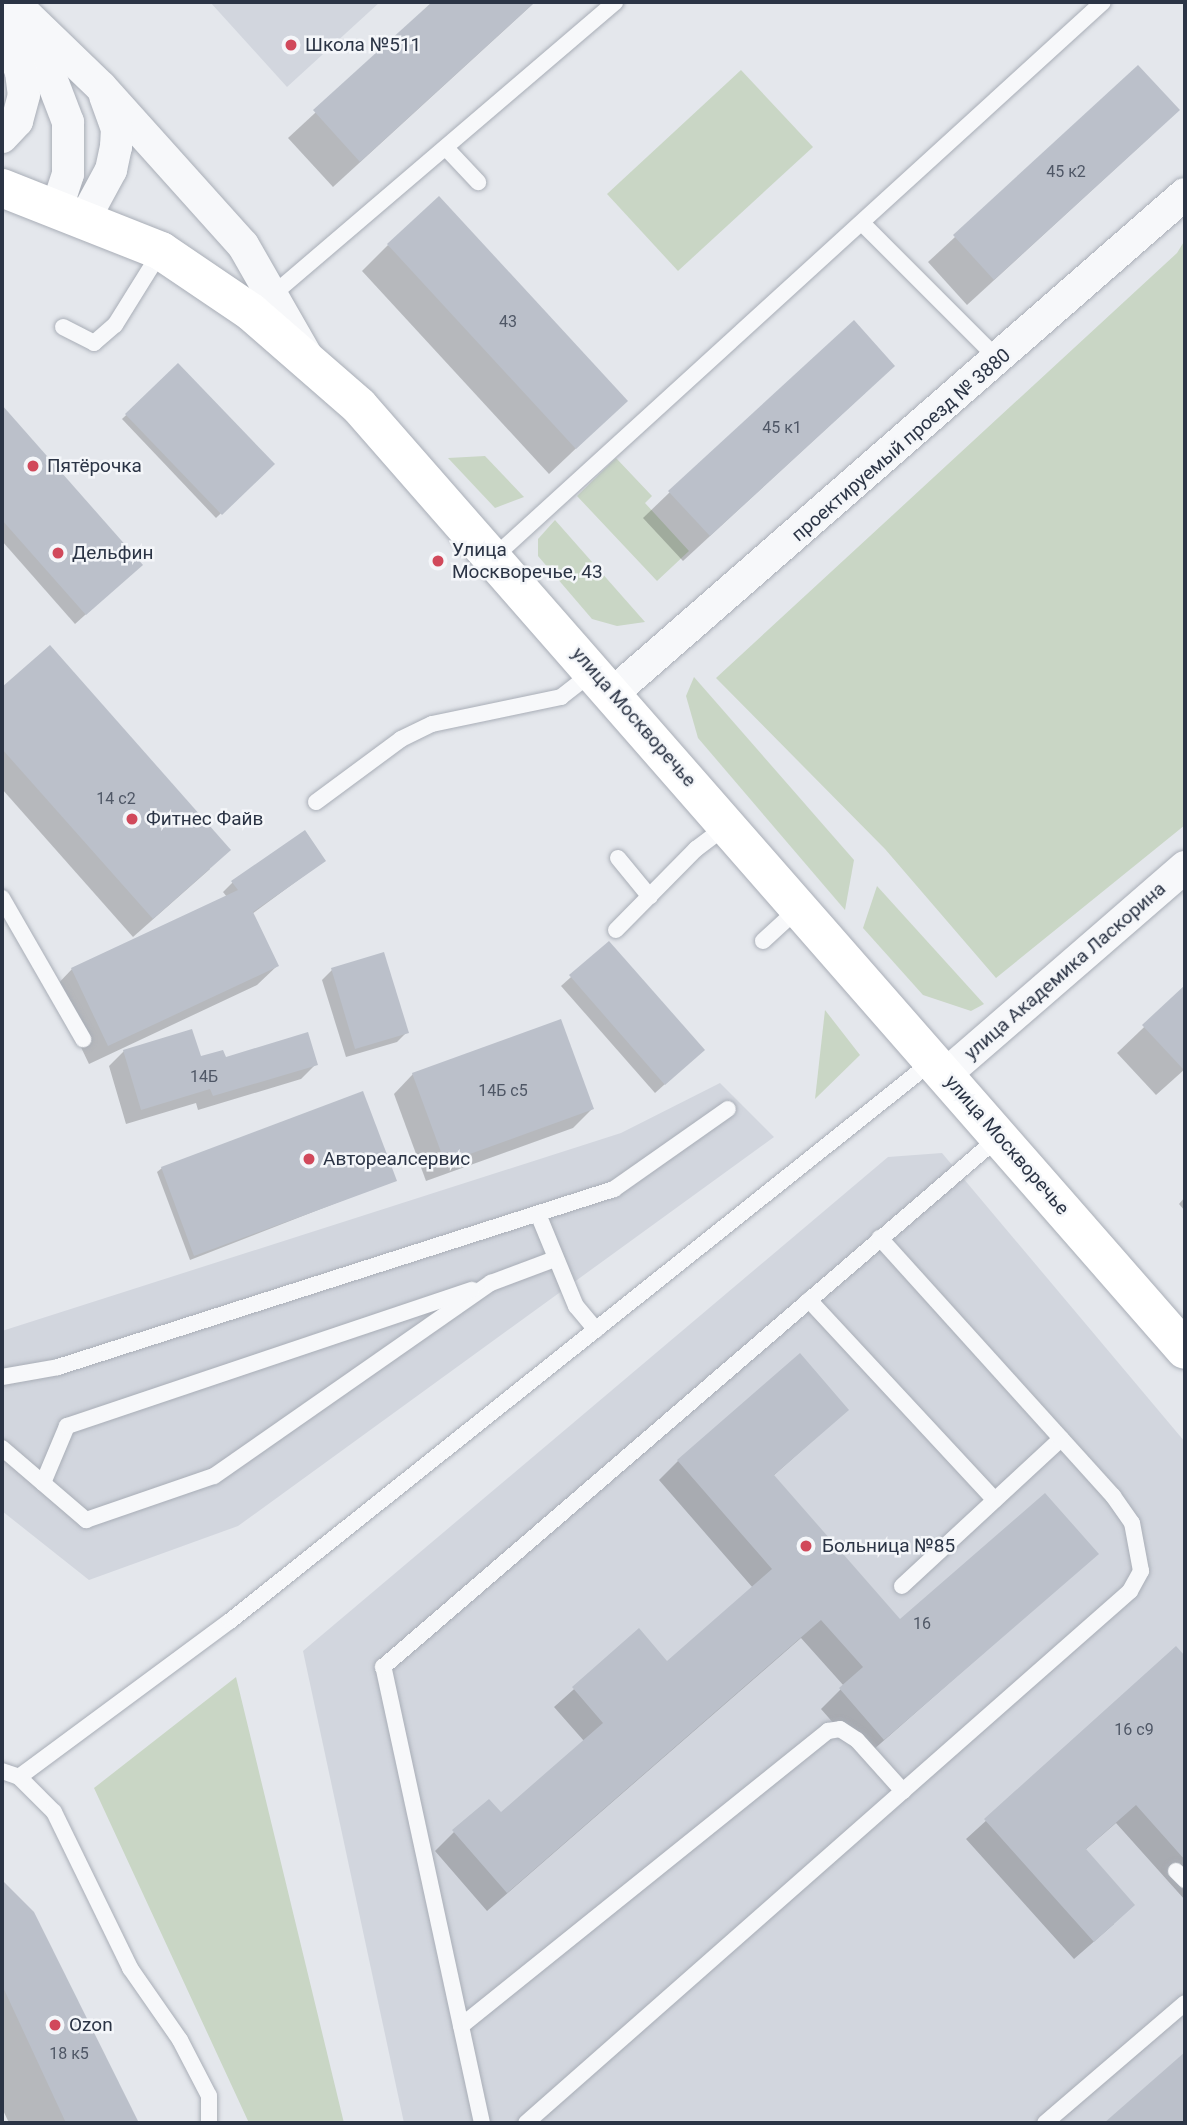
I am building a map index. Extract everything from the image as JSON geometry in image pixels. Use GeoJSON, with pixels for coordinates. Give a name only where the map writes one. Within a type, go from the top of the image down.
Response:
{"type":"FeatureCollection","features":[{"type":"Feature","properties":{"kind":"main road","name":"улица Москворечье"},"geometry":{"type":"LineString","coordinates":[[2,188],[71,213],[161,251],[263,303],[307,356],[359,406],[604,682],[1185,1350]]}},
{"type":"Feature","properties":{"kind":"street"},"geometry":{"type":"LineString","coordinates":[[2,2],[48,70],[68,122],[71,213]]}},
{"type":"Feature","properties":{"kind":"street"},"geometry":{"type":"LineString","coordinates":[[13,2],[101,87],[243,245],[263,303]]}},
{"type":"Feature","properties":{"kind":"street"},"geometry":{"type":"LineString","coordinates":[[2,25],[21,72],[24,94],[16,121],[2,137]]}},
{"type":"Feature","properties":{"kind":"street"},"geometry":{"type":"LineString","coordinates":[[71,213],[111,170],[117,129],[101,87]]}},
{"type":"Feature","properties":{"kind":"street","name":"проектируемый проезд № 3880"},"geometry":{"type":"LineString","coordinates":[[604,682],[999,360],[1185,194]]}},
{"type":"Feature","properties":{"kind":"street","name":"улица Академика Ласкорина"},"geometry":{"type":"LineString","coordinates":[[940,1067],[1185,867]]}},
{"type":"Feature","properties":{"kind":"lane"},"geometry":{"type":"LineString","coordinates":[[263,303],[615,2]]}},
{"type":"Feature","properties":{"kind":"lane"},"geometry":{"type":"LineString","coordinates":[[493,558],[1103,2]]}},
{"type":"Feature","properties":{"kind":"lane"},"geometry":{"type":"LineString","coordinates":[[446,148],[478,182]]}},
{"type":"Feature","properties":{"kind":"lane"},"geometry":{"type":"LineString","coordinates":[[862,223],[999,360]]}},
{"type":"Feature","properties":{"kind":"lane"},"geometry":{"type":"LineString","coordinates":[[63,327],[94,342],[115,325],[161,251]]}},
{"type":"Feature","properties":{"kind":"lane"},"geometry":{"type":"LineString","coordinates":[[316,802],[401,739],[432,724],[561,697],[604,682]]}},
{"type":"Feature","properties":{"kind":"lane"},"geometry":{"type":"LineString","coordinates":[[616,930],[696,849],[728,824]]}},
{"type":"Feature","properties":{"kind":"lane"},"geometry":{"type":"LineString","coordinates":[[618,858],[650,897]]}},
{"type":"Feature","properties":{"kind":"lane"},"geometry":{"type":"LineString","coordinates":[[2,898],[83,1039]]}},
{"type":"Feature","properties":{"kind":"lane"},"geometry":{"type":"LineString","coordinates":[[763,940],[801,907]]}},
{"type":"Feature","properties":{"kind":"lane"},"geometry":{"type":"LineString","coordinates":[[19,1777],[230,1621],[596,1330],[940,1067]]}},
{"type":"Feature","properties":{"kind":"lane"},"geometry":{"type":"LineString","coordinates":[[2,1377],[58,1367],[614,1189],[728,1109]]}},
{"type":"Feature","properties":{"kind":"lane"},"geometry":{"type":"LineString","coordinates":[[482,2123],[383,1667],[999,1137]]}},
{"type":"Feature","properties":{"kind":"lane"},"geometry":{"type":"LineString","coordinates":[[538,1214],[576,1306],[596,1330]]}},
{"type":"Feature","properties":{"kind":"lane"},"geometry":{"type":"LineString","coordinates":[[526,2123],[1130,1591],[1141,1571],[1132,1523],[1061,1439],[880,1238]]}},
{"type":"Feature","properties":{"kind":"lane"},"geometry":{"type":"LineString","coordinates":[[43,1483],[67,1426],[555,1259]]}},
{"type":"Feature","properties":{"kind":"lane"},"geometry":{"type":"LineString","coordinates":[[2,1448],[86,1520],[214,1476],[491,1283]]}},
{"type":"Feature","properties":{"kind":"lane"},"geometry":{"type":"LineString","coordinates":[[809,1300],[995,1500]]}},
{"type":"Feature","properties":{"kind":"lane"},"geometry":{"type":"LineString","coordinates":[[902,1586],[1061,1439]]}},
{"type":"Feature","properties":{"kind":"lane"},"geometry":{"type":"LineString","coordinates":[[461,2026],[828,1731],[840,1729],[857,1741],[903,1790]]}},
{"type":"Feature","properties":{"kind":"lane"},"geometry":{"type":"LineString","coordinates":[[2,1771],[19,1777],[54,1812],[130,1968],[180,2040],[209,2096],[209,2123]]}},
{"type":"Feature","properties":{"kind":"lane"},"geometry":{"type":"LineString","coordinates":[[1045,2123],[1185,2003]]}},
{"type":"Feature","properties":{"kind":"shaded area","name":"Школа №511"},"geometry":{"type":"Polygon","coordinates":[[[210,2],[380,2],[287,87],[210,2]]]}},
{"type":"Feature","properties":{"kind":"shaded area"},"geometry":{"type":"Polygon","coordinates":[[[720,1083],[774,1137],[238,1526],[89,1580],[2,1511],[2,1331],[621,1133],[720,1083]]]}},
{"type":"Feature","properties":{"kind":"shaded area","name":"Больница №85"},"geometry":{"type":"Polygon","coordinates":[[[942,1153],[1185,1442],[1185,2123],[404,2123],[303,1651],[888,1157],[942,1153]]]}},
{"type":"Feature","properties":{"kind":"green space"},"geometry":{"type":"Polygon","coordinates":[[[741,70],[813,147],[678,271],[607,194],[741,70]]]}},
{"type":"Feature","properties":{"kind":"green space"},"geometry":{"type":"Polygon","coordinates":[[[1185,240],[1185,825],[996,978],[885,849],[716,678],[1177,253],[1185,240]]]}},
{"type":"Feature","properties":{"kind":"green space"},"geometry":{"type":"Polygon","coordinates":[[[485,456],[524,497],[495,508],[448,458],[485,456]]]}},
{"type":"Feature","properties":{"kind":"green space"},"geometry":{"type":"Polygon","coordinates":[[[616,458],[652,496],[645,503],[689,551],[657,581],[577,496],[616,458]]]}},
{"type":"Feature","properties":{"kind":"green space"},"geometry":{"type":"Polygon","coordinates":[[[555,520],[645,622],[617,626],[592,619],[538,556],[538,539],[555,520]]]}},
{"type":"Feature","properties":{"kind":"green space"},"geometry":{"type":"Polygon","coordinates":[[[694,677],[854,860],[845,910],[698,738],[686,696],[694,677]]]}},
{"type":"Feature","properties":{"kind":"green space"},"geometry":{"type":"Polygon","coordinates":[[[877,886],[984,1004],[971,1011],[923,995],[863,928],[877,886]]]}},
{"type":"Feature","properties":{"kind":"green space"},"geometry":{"type":"Polygon","coordinates":[[[825,1010],[860,1055],[815,1099],[825,1010]]]}},
{"type":"Feature","properties":{"kind":"green space"},"geometry":{"type":"Polygon","coordinates":[[[236,1677],[344,2123],[249,2123],[94,1788],[236,1677]]]}},
{"type":"Feature","properties":{"kind":"building"},"geometry":{"type":"Polygon","coordinates":[[[432,2],[535,2],[360,162],[313,110],[432,2]]]}},
{"type":"Feature","properties":{"kind":"building"},"geometry":{"type":"Polygon","coordinates":[[[1138,65],[1180,110],[994,280],[953,235],[1138,65]]]}},
{"type":"Feature","properties":{"kind":"building"},"geometry":{"type":"Polygon","coordinates":[[[439,196],[628,401],[576,449],[387,244],[439,196]]]}},
{"type":"Feature","properties":{"kind":"building"},"geometry":{"type":"Polygon","coordinates":[[[854,320],[895,366],[710,536],[668,491],[854,320]]]}},
{"type":"Feature","properties":{"kind":"building"},"geometry":{"type":"Polygon","coordinates":[[[178,363],[275,464],[222,515],[125,414],[178,363]]]}},
{"type":"Feature","properties":{"kind":"building"},"geometry":{"type":"Polygon","coordinates":[[[2,405],[143,565],[86,615],[2,520],[2,405]]]}},
{"type":"Feature","properties":{"kind":"building"},"geometry":{"type":"Polygon","coordinates":[[[50,645],[231,850],[153,919],[2,749],[2,687],[50,645]]]}},
{"type":"Feature","properties":{"kind":"building"},"geometry":{"type":"Polygon","coordinates":[[[305,830],[326,861],[253,912],[279,966],[108,1046],[71,968],[238,890],[231,881],[305,830]]]}},
{"type":"Feature","properties":{"kind":"building"},"geometry":{"type":"Polygon","coordinates":[[[609,941],[705,1050],[665,1085],[569,975],[609,941]]]}},
{"type":"Feature","properties":{"kind":"building"},"geometry":{"type":"Polygon","coordinates":[[[384,952],[409,1033],[355,1049],[331,968],[384,952]]]}},
{"type":"Feature","properties":{"kind":"building"},"geometry":{"type":"Polygon","coordinates":[[[1185,985],[1185,1069],[1184,1070],[1142,1025],[1185,985]]]}},
{"type":"Feature","properties":{"kind":"building"},"geometry":{"type":"Polygon","coordinates":[[[561,1019],[594,1109],[445,1163],[412,1073],[561,1019]]]}},
{"type":"Feature","properties":{"kind":"building"},"geometry":{"type":"Polygon","coordinates":[[[192,1029],[201,1056],[223,1050],[226,1057],[308,1032],[318,1065],[213,1096],[210,1089],[141,1110],[123,1050],[192,1029]]]}},
{"type":"Feature","properties":{"kind":"building"},"geometry":{"type":"Polygon","coordinates":[[[363,1091],[397,1181],[194,1256],[161,1167],[363,1091]]]}},
{"type":"Feature","properties":{"kind":"building"},"geometry":{"type":"Polygon","coordinates":[[[800,1353],[849,1410],[774,1475],[900,1619],[1045,1493],[1099,1554],[884,1740],[839,1688],[863,1667],[821,1620],[507,1893],[452,1830],[489,1799],[501,1812],[603,1723],[572,1687],[639,1628],[667,1661],[772,1569],[677,1460],[800,1353]]]}},
{"type":"Feature","properties":{"kind":"building"},"geometry":{"type":"Polygon","coordinates":[[[1176,1646],[1185,1656],[1185,1860],[1136,1805],[1086,1849],[1135,1905],[1094,1942],[984,1819],[1176,1646]]]}},
{"type":"Feature","properties":{"kind":"building"},"geometry":{"type":"Polygon","coordinates":[[[2,1880],[34,1912],[139,2123],[66,2123],[2,1985],[2,1880]]]}},
{"type":"Feature","properties":{"kind":"building"},"geometry":{"type":"Polygon","coordinates":[[[1185,2052],[1185,2123],[1104,2123],[1185,2052]]]}},
{"type":"Feature","properties":{"kind":"place","name":"Школа №511"},"geometry":{"type":"Point","coordinates":[291,45]}},
{"type":"Feature","properties":{"kind":"place","name":"Пятёрочка"},"geometry":{"type":"Point","coordinates":[33,466]}},
{"type":"Feature","properties":{"kind":"place","name":"Дельфин"},"geometry":{"type":"Point","coordinates":[58,553]}},
{"type":"Feature","properties":{"kind":"place","name":"Улица Москворечье, 43"},"geometry":{"type":"Point","coordinates":[438,561]}},
{"type":"Feature","properties":{"kind":"place","name":"Фитнес Файв"},"geometry":{"type":"Point","coordinates":[132,819]}},
{"type":"Feature","properties":{"kind":"place","name":"Автореалсервис"},"geometry":{"type":"Point","coordinates":[309,1159]}},
{"type":"Feature","properties":{"kind":"place","name":"Больница №85"},"geometry":{"type":"Point","coordinates":[806,1546]}},
{"type":"Feature","properties":{"kind":"place","name":"Ozon"},"geometry":{"type":"Point","coordinates":[55,2025]}}]}
